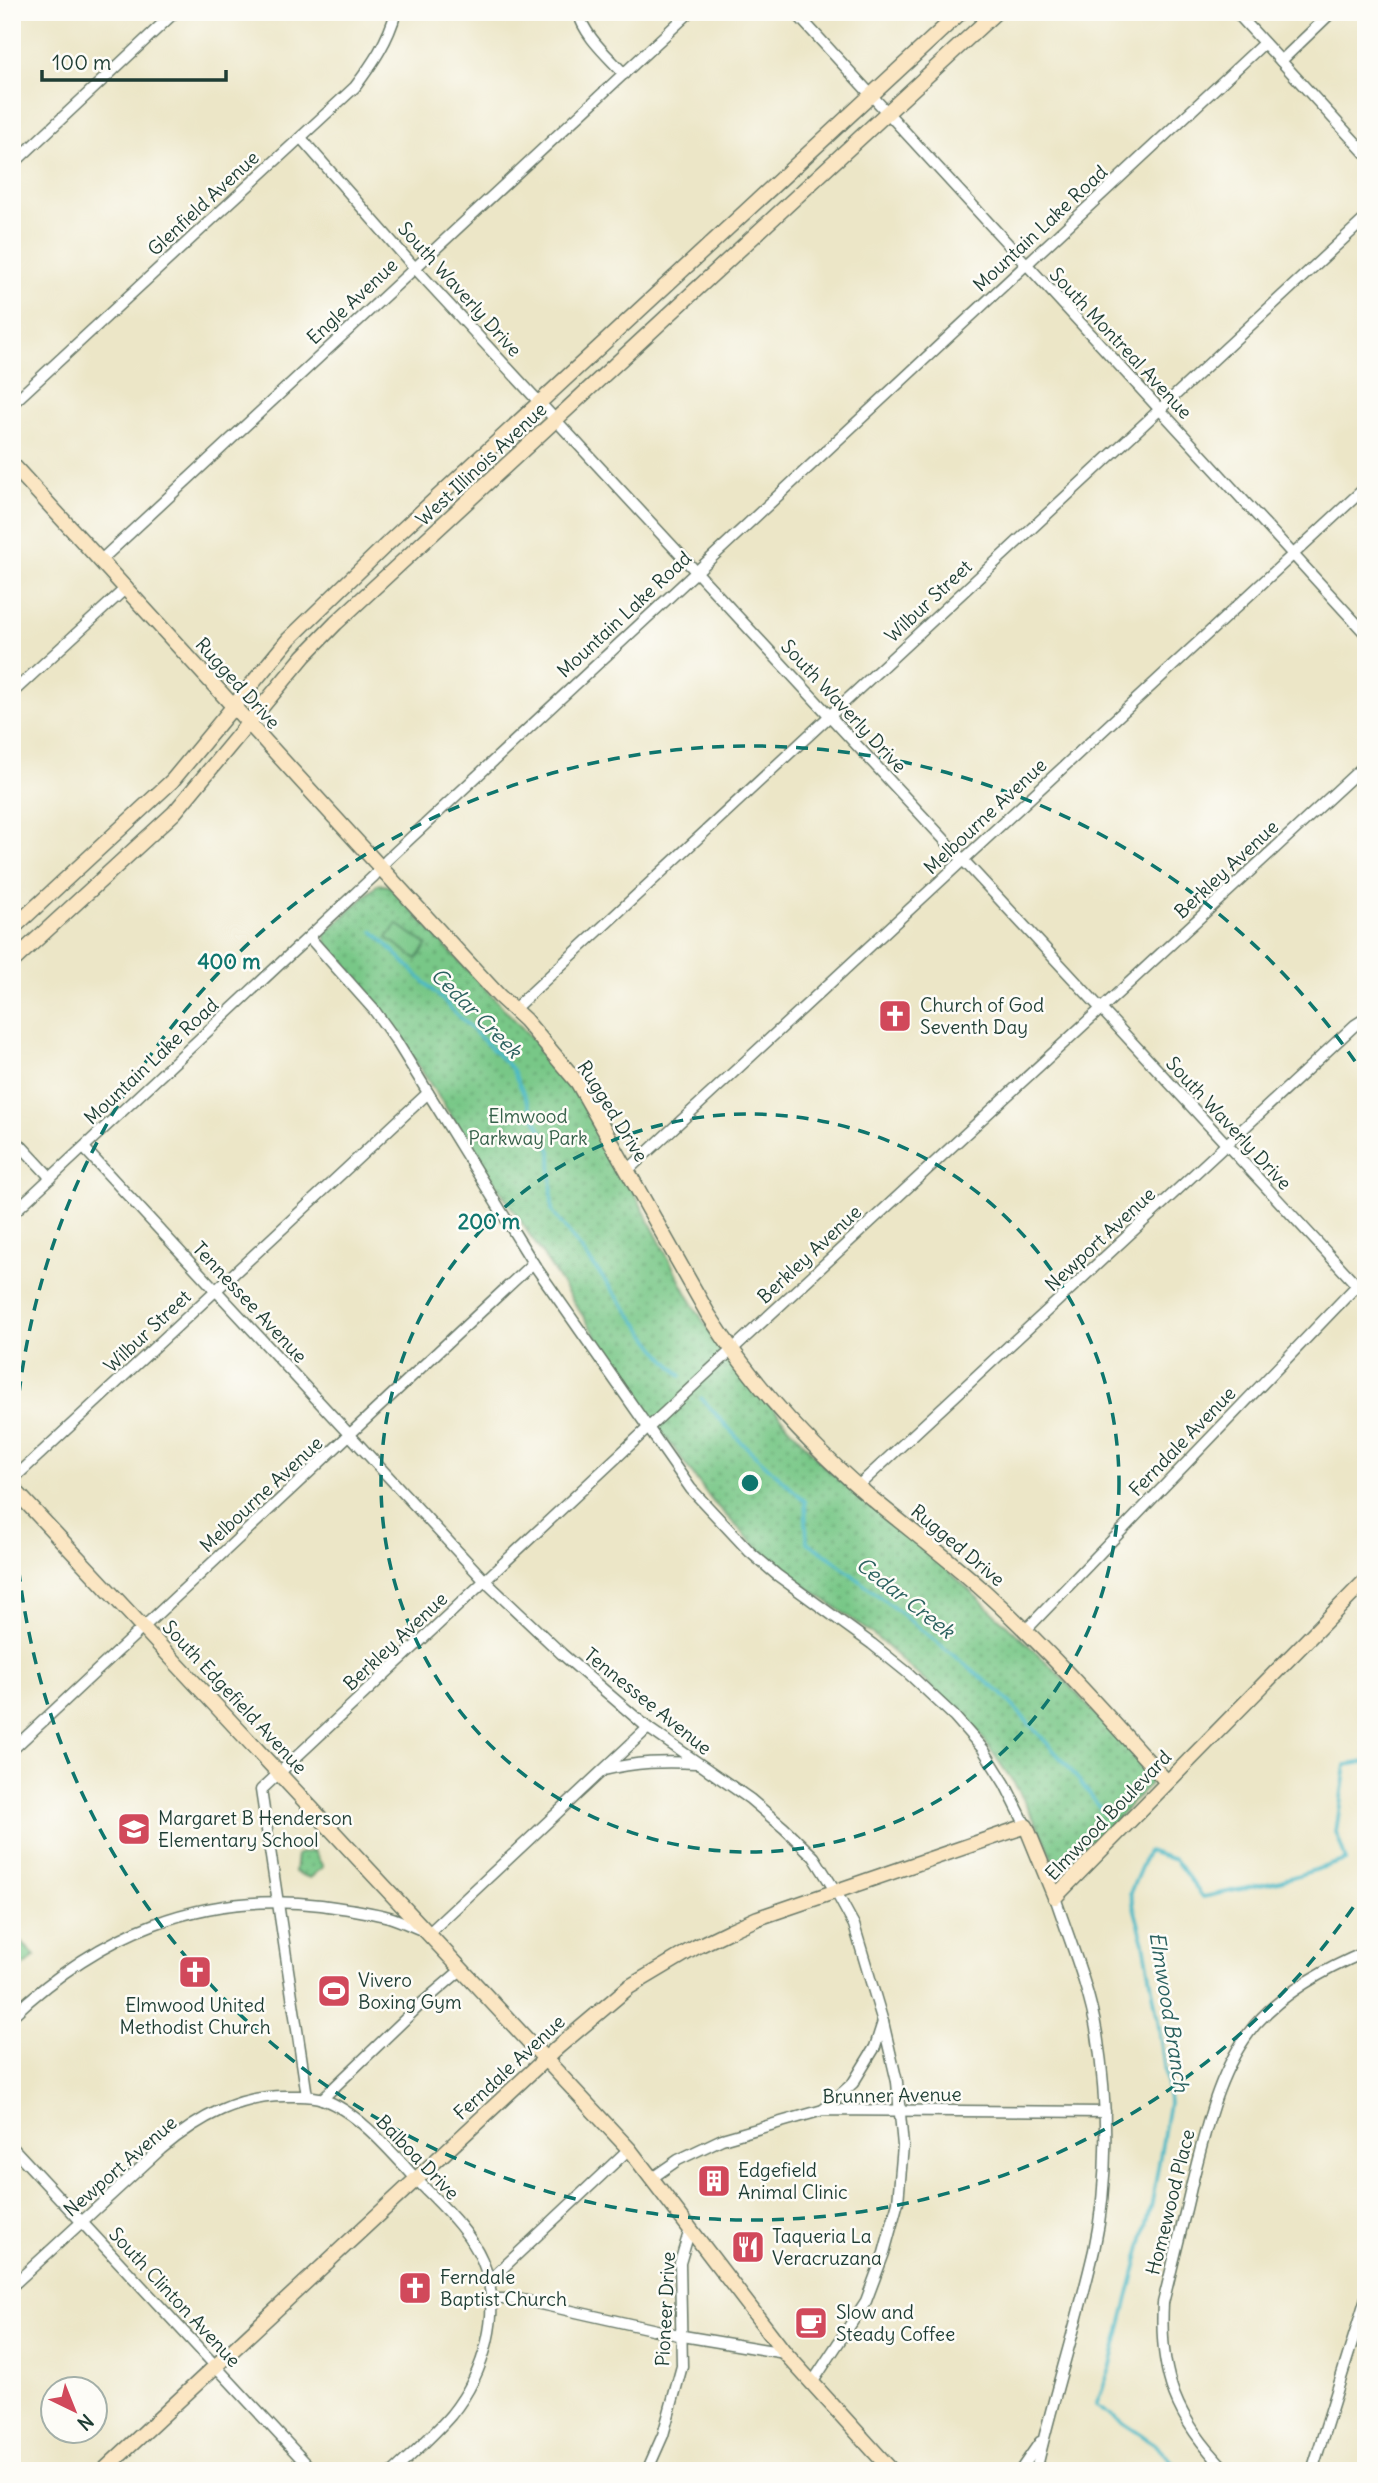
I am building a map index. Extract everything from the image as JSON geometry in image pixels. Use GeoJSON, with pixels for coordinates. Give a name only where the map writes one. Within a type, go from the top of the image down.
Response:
{"type":"FeatureCollection","features":[{"type":"Feature","properties":{"kind":"street"},"geometry":{"type":"LineString","coordinates":[[12,165],[175,12]]}},
{"type":"Feature","properties":{"kind":"street","name":"Glenfield Avenue"},"geometry":{"type":"LineString","coordinates":[[12,404],[355,86],[390,35],[396,12]]}},
{"type":"Feature","properties":{"kind":"street"},"geometry":{"type":"LineString","coordinates":[[578,12],[581,24],[624,74]]}},
{"type":"Feature","properties":{"kind":"street","name":"Engle Avenue"},"geometry":{"type":"LineString","coordinates":[[101,560],[690,12]]}},
{"type":"Feature","properties":{"kind":"street","name":"South Montreal Avenue"},"geometry":{"type":"LineString","coordinates":[[795,12],[1366,634]]}},
{"type":"Feature","properties":{"kind":"street","name":"West Illinois Avenue"},"geometry":{"type":"LineString","coordinates":[[12,929],[172,781],[289,639],[388,543],[961,12]]}},
{"type":"Feature","properties":{"kind":"street","name":"West Illinois Avenue"},"geometry":{"type":"LineString","coordinates":[[12,962],[174,813],[304,656],[336,623],[996,12]]}},
{"type":"Feature","properties":{"kind":"street"},"geometry":{"type":"LineString","coordinates":[[1236,12],[1366,154]]}},
{"type":"Feature","properties":{"kind":"street"},"geometry":{"type":"LineString","coordinates":[[1281,61],[1332,12]]}},
{"type":"Feature","properties":{"kind":"street","name":"Mountain Lake Road"},"geometry":{"type":"LineString","coordinates":[[12,1214],[696,571],[1264,43]]}},
{"type":"Feature","properties":{"kind":"street","name":"South Waverly Drive"},"geometry":{"type":"LineString","coordinates":[[300,138],[414,267],[1362,1291]]}},
{"type":"Feature","properties":{"kind":"street","name":"Wilbur Street"},"geometry":{"type":"LineString","coordinates":[[514,1009],[1366,218]]}},
{"type":"Feature","properties":{"kind":"street"},"geometry":{"type":"LineString","coordinates":[[705,249],[722,267]]}},
{"type":"Feature","properties":{"kind":"street","name":"Rugged Drive"},"geometry":{"type":"LineString","coordinates":[[12,464],[381,868],[514,1009],[578,1083],[708,1314],[732,1350],[793,1422],[858,1486],[944,1555],[1025,1631],[1167,1782]]}},
{"type":"Feature","properties":{"kind":"street","name":"Melbourne Avenue"},"geometry":{"type":"LineString","coordinates":[[628,1170],[1366,488]]}},
{"type":"Feature","properties":{"kind":"street"},"geometry":{"type":"LineString","coordinates":[[388,543],[403,561]]}},
{"type":"Feature","properties":{"kind":"street"},"geometry":{"type":"LineString","coordinates":[[12,694],[127,587]]}},
{"type":"Feature","properties":{"kind":"street","name":"Berkley Avenue"},"geometry":{"type":"LineString","coordinates":[[279,1773],[1366,764]]}},
{"type":"Feature","properties":{"kind":"street"},"geometry":{"type":"LineString","coordinates":[[75,871],[92,888]]}},
{"type":"Feature","properties":{"kind":"street"},"geometry":{"type":"LineString","coordinates":[[309,937],[374,1010],[533,1263],[691,1489],[750,1552],[777,1575],[872,1644],[954,1716],[1005,1784],[1026,1826],[1055,1897]]}},
{"type":"Feature","properties":{"kind":"street","name":"Newport Avenue"},"geometry":{"type":"LineString","coordinates":[[858,1486],[1355,1025],[1366,1018]]}},
{"type":"Feature","properties":{"kind":"street","name":"Wilbur Street"},"geometry":{"type":"LineString","coordinates":[[12,1480],[428,1093]]}},
{"type":"Feature","properties":{"kind":"street"},"geometry":{"type":"LineString","coordinates":[[12,1136],[51,1178]]}},
{"type":"Feature","properties":{"kind":"street","name":"Tennessee Avenue"},"geometry":{"type":"LineString","coordinates":[[84,1148],[485,1581],[562,1654],[648,1728],[750,1798],[784,1828],[814,1857],[836,1892],[854,1925],[883,2022],[897,2082],[903,2146],[898,2202],[884,2253],[866,2301],[812,2383]]}},
{"type":"Feature","properties":{"kind":"street","name":"Melbourne Avenue"},"geometry":{"type":"LineString","coordinates":[[12,1750],[533,1263]]}},
{"type":"Feature","properties":{"kind":"street","name":"Ferndale Avenue"},"geometry":{"type":"LineString","coordinates":[[1025,1631],[1362,1291],[1366,1276]]}},
{"type":"Feature","properties":{"kind":"street","name":"South Edgefield Avenue"},"geometry":{"type":"LineString","coordinates":[[12,1487],[629,2149],[785,2353],[892,2471]]}},
{"type":"Feature","properties":{"kind":"street","name":"Elmwood Boulevard"},"geometry":{"type":"LineString","coordinates":[[1036,2471],[1094,2249],[1103,2181],[1105,2112],[1096,2031],[1086,1990],[1055,1897],[1366,1580]]}},
{"type":"Feature","properties":{"kind":"street"},"geometry":{"type":"LineString","coordinates":[[429,1933],[648,1728]]}},
{"type":"Feature","properties":{"kind":"street"},"geometry":{"type":"LineString","coordinates":[[602,1770],[647,1761],[696,1763]]}},
{"type":"Feature","properties":{"kind":"street"},"geometry":{"type":"LineString","coordinates":[[279,1773],[261,1790],[307,2096]]}},
{"type":"Feature","properties":{"kind":"street","name":"Ferndale Avenue"},"geometry":{"type":"LineString","coordinates":[[103,2471],[546,2058],[603,2008],[658,1968],[729,1931],[1026,1826]]}},
{"type":"Feature","properties":{"kind":"street"},"geometry":{"type":"LineString","coordinates":[[12,2016],[81,1960],[121,1937],[166,1918],[213,1906],[279,1901]]}},
{"type":"Feature","properties":{"kind":"street","name":"South Edgefield Avenue"},"geometry":{"type":"LineString","coordinates":[[279,1901],[338,1907],[389,1917],[429,1933]]}},
{"type":"Feature","properties":{"kind":"street","name":"Homewood Place"},"geometry":{"type":"LineString","coordinates":[[1227,2471],[1189,2426],[1174,2399],[1161,2335],[1163,2303],[1209,2113],[1232,2059],[1255,2026],[1285,1996],[1312,1978],[1366,1952]]}},
{"type":"Feature","properties":{"kind":"street"},"geometry":{"type":"LineString","coordinates":[[322,2099],[421,2004],[462,1969]]}},
{"type":"Feature","properties":{"kind":"street"},"geometry":{"type":"LineString","coordinates":[[823,2110],[853,2083],[875,2047],[883,2022]]}},
{"type":"Feature","properties":{"kind":"street","name":"Newport Avenue"},"geometry":{"type":"LineString","coordinates":[[12,2286],[182,2132],[215,2111],[245,2101],[272,2095],[307,2096]]}},
{"type":"Feature","properties":{"kind":"street","name":"Balboa Drive"},"geometry":{"type":"LineString","coordinates":[[307,2096],[322,2099],[341,2109],[370,2131],[417,2179],[468,2237],[482,2259],[489,2281],[491,2300]]}},
{"type":"Feature","properties":{"kind":"street","name":"Brunner Avenue"},"geometry":{"type":"LineString","coordinates":[[652,2178],[678,2160],[722,2139],[823,2110],[1105,2112]]}},
{"type":"Feature","properties":{"kind":"street","name":"South Clinton Avenue"},"geometry":{"type":"LineString","coordinates":[[12,2147],[313,2471]]}},
{"type":"Feature","properties":{"kind":"street"},"geometry":{"type":"LineString","coordinates":[[489,2281],[629,2149]]}},
{"type":"Feature","properties":{"kind":"street","name":"Pioneer Drive"},"geometry":{"type":"LineString","coordinates":[[646,2471],[663,2435],[682,2366],[680,2263],[691,2229]]}},
{"type":"Feature","properties":{"kind":"street"},"geometry":{"type":"LineString","coordinates":[[1312,2471],[1366,2298]]}},
{"type":"Feature","properties":{"kind":"street"},"geometry":{"type":"LineString","coordinates":[[394,2471],[452,2413],[474,2380],[489,2328],[491,2300],[518,2299],[683,2336],[785,2353]]}},
{"type":"Feature","properties":{"kind":"street"},"geometry":{"type":"LineString","coordinates":[[1020,2471],[1044,2437]]}},
{"type":"Feature","properties":{"kind":"green space","name":"Elmwood Parkway Park"},"geometry":{"type":"Polygon","coordinates":[[[378,884],[389,886],[538,1045],[573,1089],[620,1165],[708,1329],[784,1421],[828,1470],[939,1562],[1054,1669],[1149,1772],[1149,1785],[1073,1865],[1060,1868],[1055,1863],[1016,1786],[974,1726],[875,1636],[758,1548],[713,1502],[637,1398],[375,1000],[327,944],[325,936],[328,931],[378,884]]]}},
{"type":"Feature","properties":{"kind":"green space"},"geometry":{"type":"Polygon","coordinates":[[[397,924],[427,945],[417,959],[387,938],[397,924]]]}},
{"type":"Feature","properties":{"kind":"green space"},"geometry":{"type":"Polygon","coordinates":[[[314,1851],[323,1867],[310,1878],[295,1872],[297,1854],[314,1851]]]}},
{"type":"Feature","properties":{"kind":"green space"},"geometry":{"type":"Polygon","coordinates":[[[12,1932],[35,1956],[12,1977],[12,1932]]]}},
{"type":"Feature","properties":{"kind":"waterway","name":"Cedar Creek"},"geometry":{"type":"LineString","coordinates":[[373,931],[512,1069],[551,1151],[552,1211],[661,1354],[681,1376]]}},
{"type":"Feature","properties":{"kind":"waterway","name":"Cedar Creek"},"geometry":{"type":"LineString","coordinates":[[701,1398],[741,1442],[805,1501],[807,1542],[831,1558],[1002,1694],[1066,1764],[1108,1818]]}},
{"type":"Feature","properties":{"kind":"waterway","name":"Elmwood Branch"},"geometry":{"type":"LineString","coordinates":[[1182,2471],[1155,2444],[1096,2405],[1110,2369],[1152,2203],[1169,2103],[1144,1943],[1130,1893],[1148,1851],[1175,1860],[1203,1897],[1280,1881],[1346,1860],[1336,1832],[1346,1765],[1366,1762]]}},
{"type":"Feature","properties":{"kind":"place","name":"Church of God Seventh Day"},"geometry":{"type":"Point","coordinates":[895,1016]}},
{"type":"Feature","properties":{"kind":"place","name":"Margaret B Henderson Elementary School"},"geometry":{"type":"Point","coordinates":[134,1829]}},
{"type":"Feature","properties":{"kind":"place","name":"Elmwood United Methodist Church"},"geometry":{"type":"Point","coordinates":[195,1972]}},
{"type":"Feature","properties":{"kind":"place","name":"Vivero Boxing Gym"},"geometry":{"type":"Point","coordinates":[334,1991]}},
{"type":"Feature","properties":{"kind":"place","name":"Edgefield Animal Clinic"},"geometry":{"type":"Point","coordinates":[714,2181]}},
{"type":"Feature","properties":{"kind":"place","name":"Taqueria La Veracruzana"},"geometry":{"type":"Point","coordinates":[748,2247]}},
{"type":"Feature","properties":{"kind":"place","name":"Ferndale Baptist Church"},"geometry":{"type":"Point","coordinates":[415,2288]}},
{"type":"Feature","properties":{"kind":"place","name":"Slow and Steady Coffee"},"geometry":{"type":"Point","coordinates":[811,2323]}}]}
